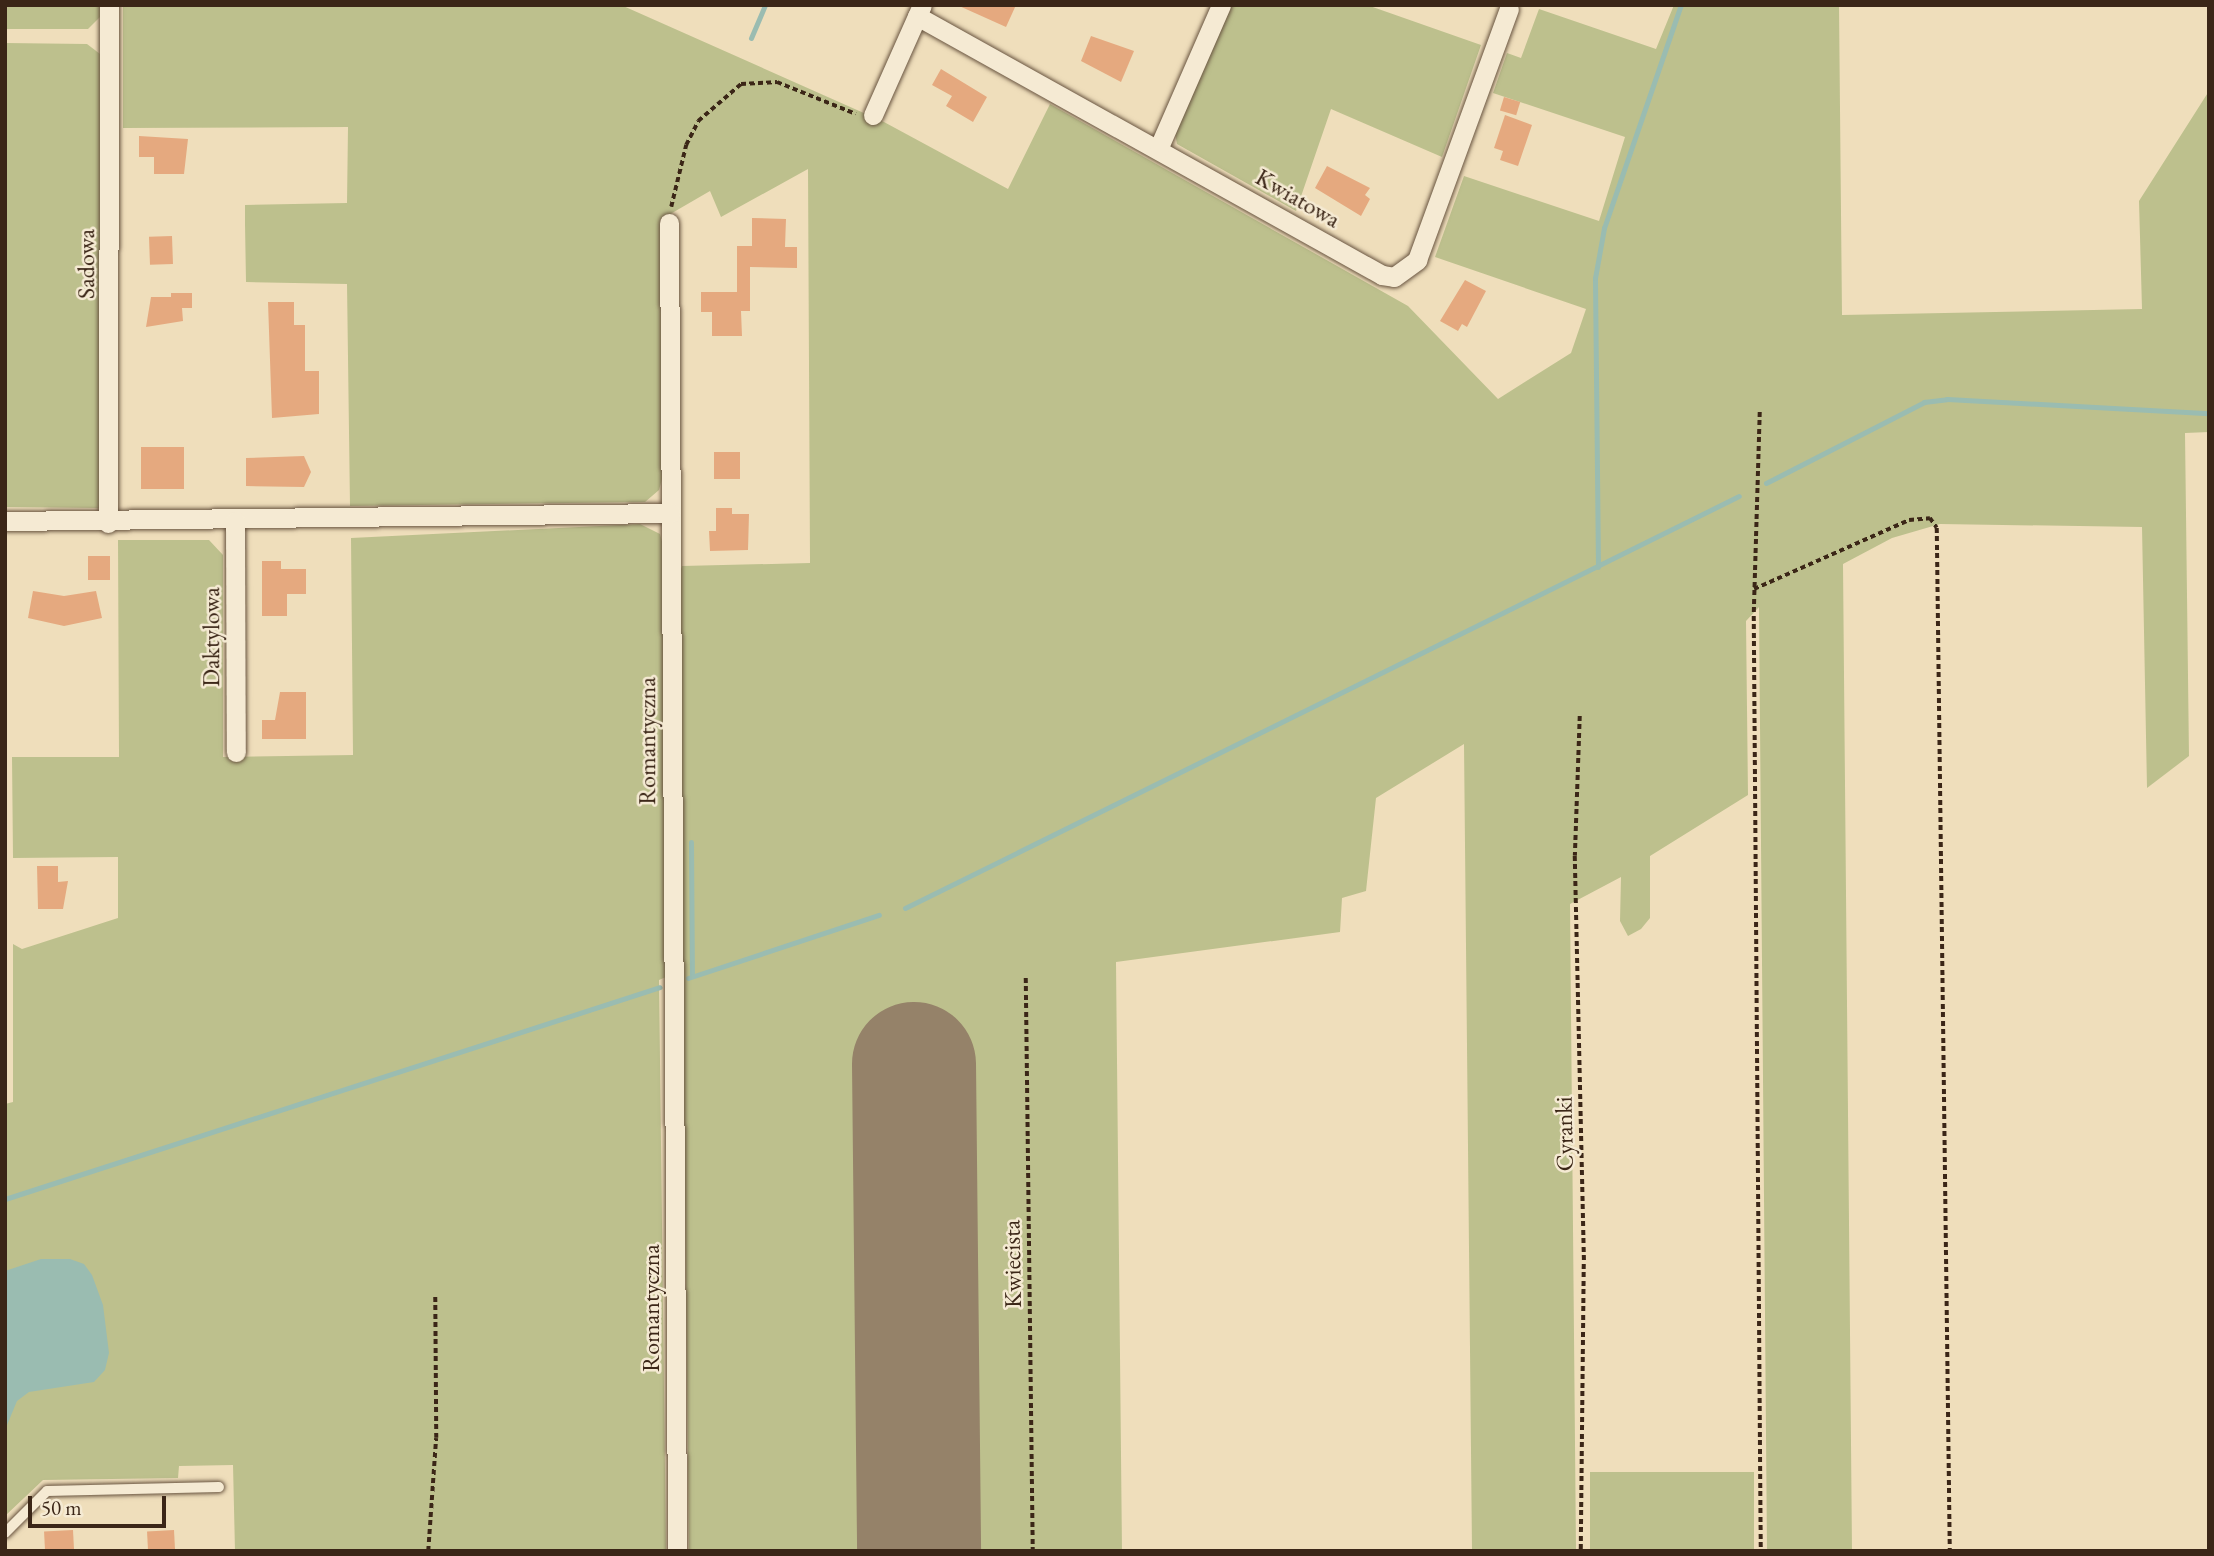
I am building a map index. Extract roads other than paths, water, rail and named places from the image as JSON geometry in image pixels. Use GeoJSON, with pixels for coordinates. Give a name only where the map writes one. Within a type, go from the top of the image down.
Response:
{"type":"FeatureCollection","features":[{"type":"Feature","properties":{"kind":"street","name":"Sadowa"},"geometry":{"type":"LineString","coordinates":[[108,523],[109,5]]}},
{"type":"Feature","properties":{"kind":"street"},"geometry":{"type":"LineString","coordinates":[[1159,147],[1221,5]]}},
{"type":"Feature","properties":{"kind":"street","name":"Kwiatowa"},"geometry":{"type":"LineString","coordinates":[[866,112],[919,10],[1382,275],[1399,277],[1417,260],[1509,9]]}},
{"type":"Feature","properties":{"kind":"street","name":"Romantyczna"},"geometry":{"type":"LineString","coordinates":[[669,223],[677,1551]]}},
{"type":"Feature","properties":{"kind":"street"},"geometry":{"type":"LineString","coordinates":[[5,521],[108,523],[671,513]]}},
{"type":"Feature","properties":{"kind":"street","name":"Daktylowa"},"geometry":{"type":"LineString","coordinates":[[235,521],[236,752]]}},
{"type":"Feature","properties":{"kind":"lane"},"geometry":{"type":"LineString","coordinates":[[5,1534],[47,1491],[219,1487]]}},
{"type":"Feature","properties":{"kind":"water"},"geometry":{"type":"Polygon","coordinates":[[[41,1259],[70,1259],[84,1264],[92,1275],[103,1305],[109,1353],[105,1370],[94,1382],[29,1392],[17,1401],[5,1430],[5,1271],[41,1259]]]}},
{"type":"Feature","properties":{"kind":"waterway"},"geometry":{"type":"LineString","coordinates":[[751,38],[765,5]]}},
{"type":"Feature","properties":{"kind":"waterway"},"geometry":{"type":"LineString","coordinates":[[1598,567],[1595,278],[1604,228],[1681,5]]}},
{"type":"Feature","properties":{"kind":"waterway"},"geometry":{"type":"LineString","coordinates":[[1766,483],[1924,402],[1947,399],[2209,413]]}},
{"type":"Feature","properties":{"kind":"waterway"},"geometry":{"type":"LineString","coordinates":[[905,908],[1739,496]]}},
{"type":"Feature","properties":{"kind":"waterway"},"geometry":{"type":"LineString","coordinates":[[691,842],[692,975]]}},
{"type":"Feature","properties":{"kind":"waterway"},"geometry":{"type":"LineString","coordinates":[[688,978],[879,915]]}},
{"type":"Feature","properties":{"kind":"waterway"},"geometry":{"type":"LineString","coordinates":[[5,1199],[660,987]]}}]}
